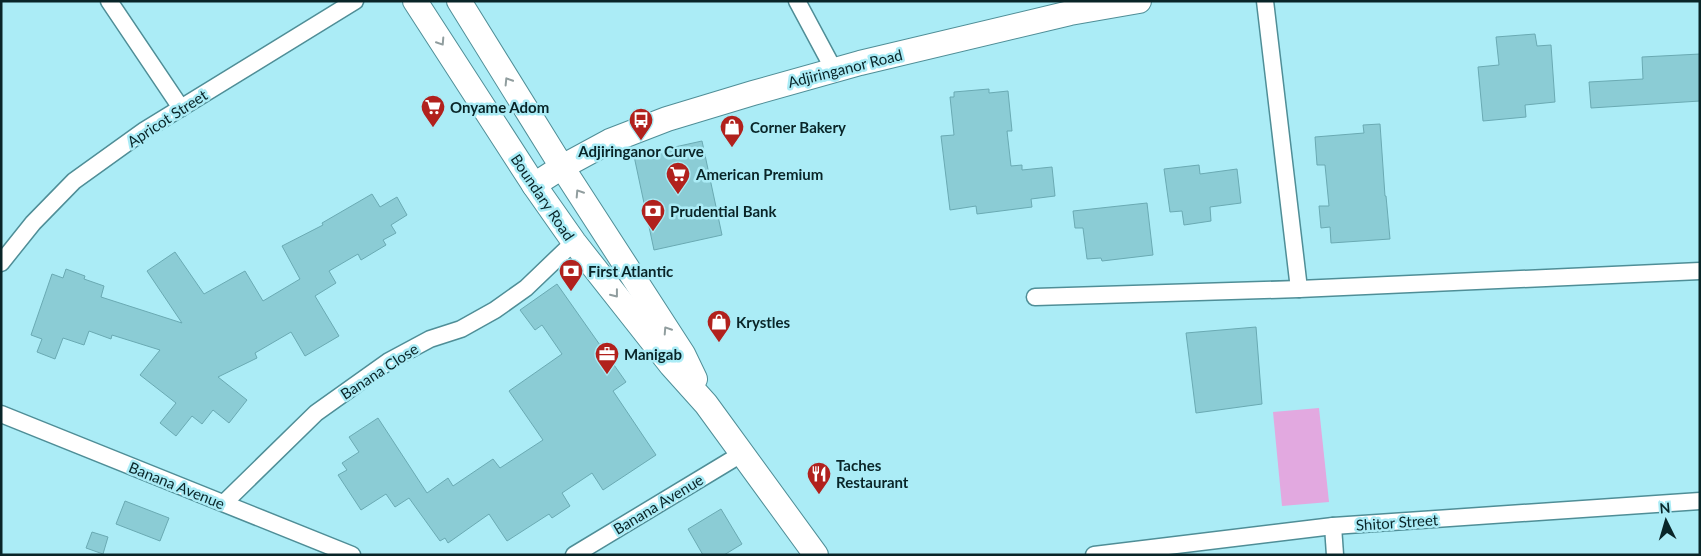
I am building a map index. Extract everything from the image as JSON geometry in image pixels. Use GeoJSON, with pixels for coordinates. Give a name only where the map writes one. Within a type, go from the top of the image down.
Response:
{"type":"FeatureCollection","features":[{"type":"Feature","properties":{"kind":"main road","name":"Boundary Road"},"geometry":{"type":"LineString","coordinates":[[415,1],[534,185],[574,242],[671,365],[706,404],[816,555]]}},
{"type":"Feature","properties":{"kind":"main road","name":"Boundary Road"},"geometry":{"type":"LineString","coordinates":[[459,1],[562,167],[683,354],[706,404]]}},
{"type":"Feature","properties":{"kind":"main road","name":"Adjiringanor Road"},"geometry":{"type":"LineString","coordinates":[[534,185],[562,167],[610,141],[667,119],[834,70],[1070,13],[1139,1]]}},
{"type":"Feature","properties":{"kind":"street"},"geometry":{"type":"LineString","coordinates":[[109,1],[181,108]]}},
{"type":"Feature","properties":{"kind":"street","name":"Apricot Street"},"geometry":{"type":"LineString","coordinates":[[1,263],[32,224],[74,181],[145,130],[355,1]]}},
{"type":"Feature","properties":{"kind":"street"},"geometry":{"type":"LineString","coordinates":[[797,1],[834,70]]}},
{"type":"Feature","properties":{"kind":"street"},"geometry":{"type":"LineString","coordinates":[[1265,1],[1299,289]]}},
{"type":"Feature","properties":{"kind":"street","name":"Banana Close"},"geometry":{"type":"LineString","coordinates":[[224,504],[316,413],[389,361],[430,339],[461,329],[495,310],[526,288],[574,242]]}},
{"type":"Feature","properties":{"kind":"street"},"geometry":{"type":"LineString","coordinates":[[1035,297],[1299,289],[1700,271]]}},
{"type":"Feature","properties":{"kind":"street","name":"Banana Avenue"},"geometry":{"type":"LineString","coordinates":[[1,414],[352,555]]}},
{"type":"Feature","properties":{"kind":"street","name":"Banana Avenue"},"geometry":{"type":"LineString","coordinates":[[574,555],[743,453]]}},
{"type":"Feature","properties":{"kind":"street","name":"Shitor Street"},"geometry":{"type":"LineString","coordinates":[[1094,555],[1333,526],[1700,500]]}},
{"type":"Feature","properties":{"kind":"street"},"geometry":{"type":"LineString","coordinates":[[1333,526],[1335,555]]}},
{"type":"Feature","properties":{"kind":"shaded area"},"geometry":{"type":"Polygon","coordinates":[[[1319,408],[1329,502],[1282,506],[1273,412],[1319,408]]]}},
{"type":"Feature","properties":{"kind":"building"},"geometry":{"type":"Polygon","coordinates":[[[1535,34],[1537,46],[1551,45],[1555,102],[1525,105],[1526,117],[1483,121],[1478,67],[1499,65],[1496,37],[1535,34]]]}},
{"type":"Feature","properties":{"kind":"building"},"geometry":{"type":"Polygon","coordinates":[[[1700,54],[1700,101],[1591,108],[1589,82],[1643,79],[1642,57],[1700,54]]]}},
{"type":"Feature","properties":{"kind":"building"},"geometry":{"type":"Polygon","coordinates":[[[989,89],[989,93],[1008,91],[1012,131],[1007,131],[1011,166],[1022,165],[1022,170],[1052,167],[1055,196],[1031,199],[1032,207],[977,214],[976,206],[950,210],[941,136],[954,135],[950,97],[954,97],[954,92],[989,89]]]}},
{"type":"Feature","properties":{"kind":"building"},"geometry":{"type":"Polygon","coordinates":[[[1380,124],[1390,239],[1331,243],[1330,227],[1321,228],[1319,206],[1329,206],[1325,165],[1317,165],[1315,137],[1364,133],[1363,125],[1380,124]]]}},
{"type":"Feature","properties":{"kind":"building","name":"American Premium"},"geometry":{"type":"Polygon","coordinates":[[[702,141],[722,235],[654,250],[634,156],[702,141]]]}},
{"type":"Feature","properties":{"kind":"building"},"geometry":{"type":"Polygon","coordinates":[[[1199,165],[1200,174],[1237,169],[1241,203],[1210,207],[1211,221],[1184,225],[1182,211],[1170,212],[1164,169],[1199,165]]]}},
{"type":"Feature","properties":{"kind":"building"},"geometry":{"type":"Polygon","coordinates":[[[372,194],[380,207],[397,197],[407,215],[391,225],[396,233],[383,240],[386,245],[361,260],[358,254],[329,271],[336,283],[315,296],[339,336],[305,356],[291,332],[255,353],[257,358],[218,377],[247,400],[229,423],[213,410],[202,424],[192,416],[176,436],[160,423],[176,403],[140,375],[160,350],[112,335],[111,339],[89,331],[84,345],[63,338],[55,359],[37,352],[42,339],[31,335],[52,274],[63,278],[66,269],[85,276],[84,279],[104,286],[101,297],[182,323],[147,271],[175,252],[204,294],[245,271],[263,301],[300,279],[282,246],[323,225],[322,223],[372,194]]]}},
{"type":"Feature","properties":{"kind":"building"},"geometry":{"type":"Polygon","coordinates":[[[1147,203],[1153,255],[1102,261],[1101,258],[1087,259],[1083,228],[1075,228],[1073,211],[1147,203]]]}},
{"type":"Feature","properties":{"kind":"building"},"geometry":{"type":"Polygon","coordinates":[[[557,284],[626,382],[613,391],[656,455],[603,490],[592,473],[562,493],[570,506],[552,518],[549,514],[507,541],[489,514],[448,543],[445,538],[440,541],[409,498],[395,507],[386,494],[361,510],[338,475],[347,470],[342,463],[359,452],[349,437],[378,418],[427,493],[448,478],[453,486],[493,459],[500,468],[543,440],[509,391],[562,354],[542,325],[535,330],[520,310],[557,284]]]}},
{"type":"Feature","properties":{"kind":"building"},"geometry":{"type":"Polygon","coordinates":[[[1256,327],[1262,404],[1196,413],[1186,333],[1256,327]]]}},
{"type":"Feature","properties":{"kind":"building"},"geometry":{"type":"Polygon","coordinates":[[[125,501],[169,518],[160,541],[116,524],[125,501]]]}},
{"type":"Feature","properties":{"kind":"building"},"geometry":{"type":"Polygon","coordinates":[[[721,509],[742,544],[724,555],[703,555],[688,529],[721,509]]]}},
{"type":"Feature","properties":{"kind":"building"},"geometry":{"type":"Polygon","coordinates":[[[92,532],[108,537],[103,554],[86,548],[92,532]]]}},
{"type":"Feature","properties":{"kind":"place","name":"Onyame Adom"},"geometry":{"type":"Point","coordinates":[433,128]}},
{"type":"Feature","properties":{"kind":"place","name":"Adjiringanor Curve"},"geometry":{"type":"Point","coordinates":[641,141]}},
{"type":"Feature","properties":{"kind":"place","name":"Corner Bakery"},"geometry":{"type":"Point","coordinates":[732,148]}},
{"type":"Feature","properties":{"kind":"place","name":"American Premium"},"geometry":{"type":"Point","coordinates":[678,195]}},
{"type":"Feature","properties":{"kind":"place","name":"Prudential Bank"},"geometry":{"type":"Point","coordinates":[653,232]}},
{"type":"Feature","properties":{"kind":"place","name":"First Atlantic"},"geometry":{"type":"Point","coordinates":[571,292]}},
{"type":"Feature","properties":{"kind":"place","name":"Krystles"},"geometry":{"type":"Point","coordinates":[719,343]}},
{"type":"Feature","properties":{"kind":"place","name":"Manigab"},"geometry":{"type":"Point","coordinates":[607,375]}},
{"type":"Feature","properties":{"kind":"place","name":"Taches Restaurant"},"geometry":{"type":"Point","coordinates":[819,495]}}]}
